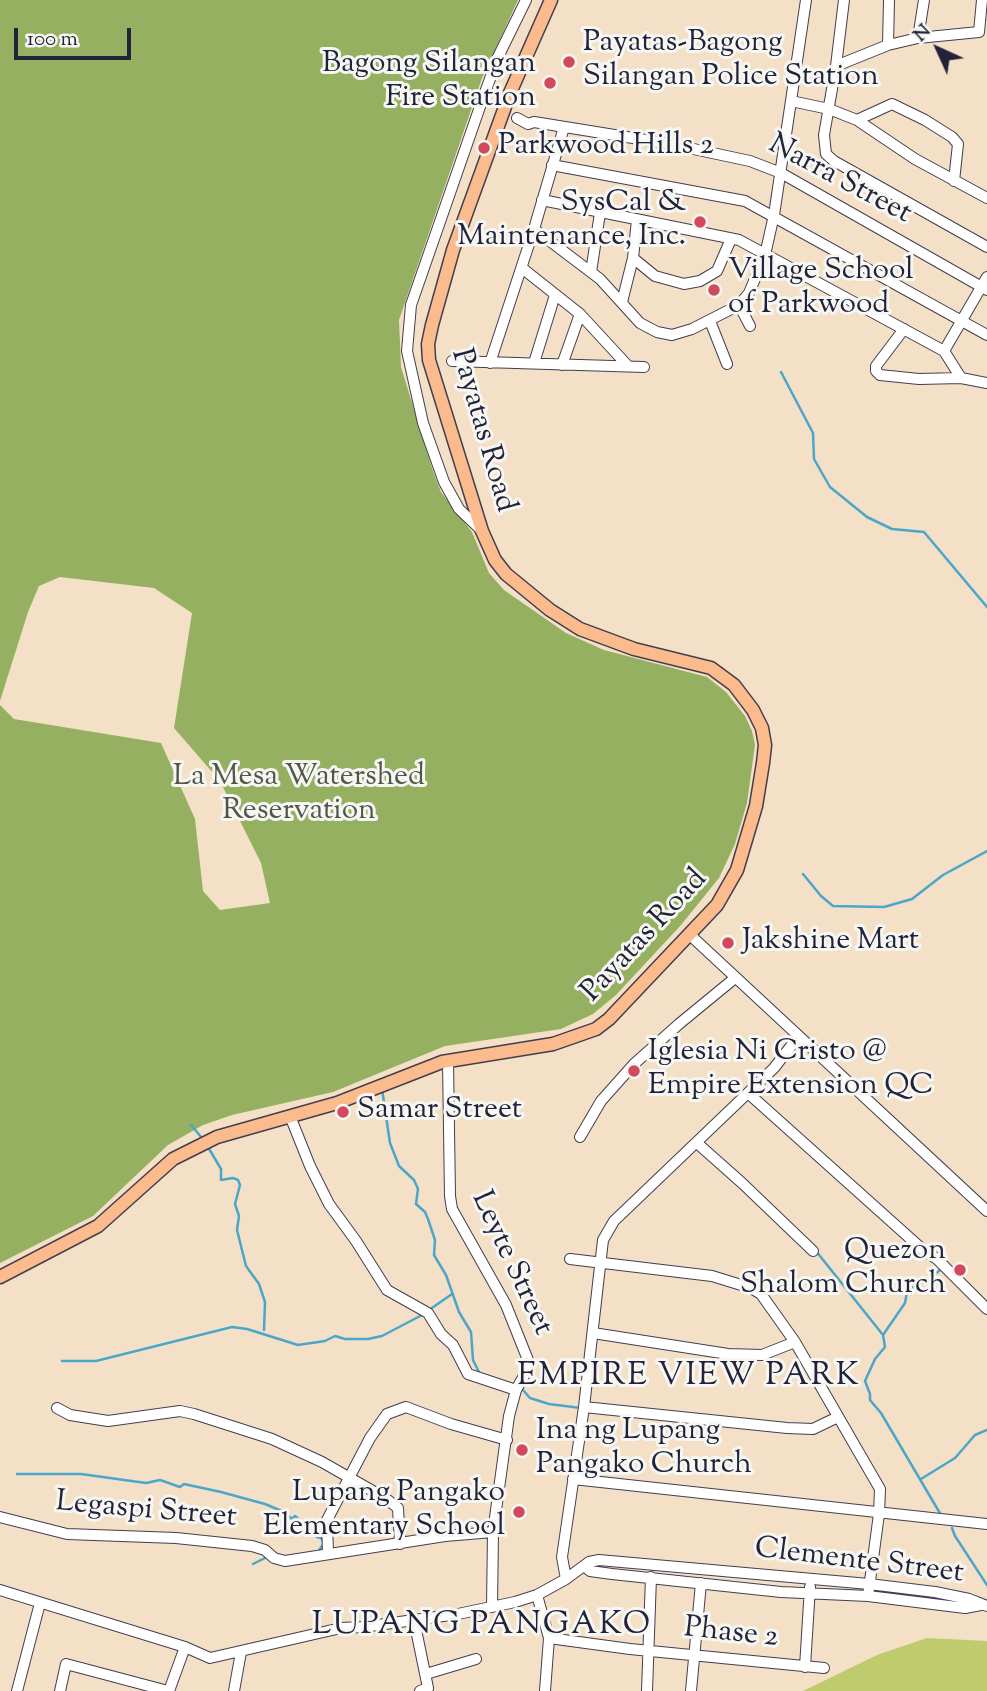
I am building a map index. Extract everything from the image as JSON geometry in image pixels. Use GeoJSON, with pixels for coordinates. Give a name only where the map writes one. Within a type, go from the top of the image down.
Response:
{"type":"FeatureCollection","features":[{"type":"Feature","properties":{"kind":"main road","name":"Payatas Road"},"geometry":{"type":"LineString","coordinates":[[0,1277],[98,1226],[182,1153],[236,1130],[337,1103],[448,1061],[553,1044],[596,1029],[610,1019],[723,897],[741,859],[756,806],[763,764],[765,745],[758,718],[734,685],[711,668],[607,641],[561,618],[506,575],[495,560],[482,531],[434,379],[428,344],[453,250],[502,114],[551,0]]}},
{"type":"Feature","properties":{"kind":"street"},"geometry":{"type":"LineString","coordinates":[[482,531],[459,509],[444,482],[423,423],[407,351],[411,305],[482,98],[498,57],[526,0]]}},
{"type":"Feature","properties":{"kind":"street"},"geometry":{"type":"LineString","coordinates":[[534,229],[591,272],[640,323],[657,332],[672,335],[710,321],[739,305],[749,293],[765,255],[774,215],[806,0]]}},
{"type":"Feature","properties":{"kind":"street"},"geometry":{"type":"LineString","coordinates":[[844,0],[824,142],[826,154],[987,247]]}},
{"type":"Feature","properties":{"kind":"street"},"geometry":{"type":"LineString","coordinates":[[888,45],[889,0]]}},
{"type":"Feature","properties":{"kind":"street"},"geometry":{"type":"LineString","coordinates":[[918,38],[924,0]]}},
{"type":"Feature","properties":{"kind":"street"},"geometry":{"type":"LineString","coordinates":[[836,66],[888,45],[918,38],[979,32],[982,0]]}},
{"type":"Feature","properties":{"kind":"street"},"geometry":{"type":"LineString","coordinates":[[790,101],[829,109],[857,120],[915,159],[987,198]]}},
{"type":"Feature","properties":{"kind":"street"},"geometry":{"type":"LineString","coordinates":[[857,120],[892,104],[943,131],[956,140],[959,148],[954,181]]}},
{"type":"Feature","properties":{"kind":"street","name":"Narra Street"},"geometry":{"type":"LineString","coordinates":[[502,114],[522,122],[670,144],[737,158],[781,173],[984,288]]}},
{"type":"Feature","properties":{"kind":"street"},"geometry":{"type":"LineString","coordinates":[[490,363],[522,268],[564,127]]}},
{"type":"Feature","properties":{"kind":"street"},"geometry":{"type":"LineString","coordinates":[[552,165],[745,201],[987,335]]}},
{"type":"Feature","properties":{"kind":"street"},"geometry":{"type":"LineString","coordinates":[[542,200],[739,240],[944,351],[961,378]]}},
{"type":"Feature","properties":{"kind":"street"},"geometry":{"type":"LineString","coordinates":[[591,272],[600,213]]}},
{"type":"Feature","properties":{"kind":"street"},"geometry":{"type":"LineString","coordinates":[[622,302],[634,258],[637,220]]}},
{"type":"Feature","properties":{"kind":"street"},"geometry":{"type":"LineString","coordinates":[[634,258],[655,276],[684,284],[700,281],[717,271],[731,239]]}},
{"type":"Feature","properties":{"kind":"street"},"geometry":{"type":"LineString","coordinates":[[522,268],[580,314],[628,366]]}},
{"type":"Feature","properties":{"kind":"street"},"geometry":{"type":"LineString","coordinates":[[944,351],[984,288],[987,277]]}},
{"type":"Feature","properties":{"kind":"street"},"geometry":{"type":"LineString","coordinates":[[534,363],[555,295]]}},
{"type":"Feature","properties":{"kind":"street"},"geometry":{"type":"LineString","coordinates":[[739,305],[750,327]]}},
{"type":"Feature","properties":{"kind":"street"},"geometry":{"type":"LineString","coordinates":[[562,365],[580,314]]}},
{"type":"Feature","properties":{"kind":"street"},"geometry":{"type":"LineString","coordinates":[[710,321],[727,364]]}},
{"type":"Feature","properties":{"kind":"street"},"geometry":{"type":"LineString","coordinates":[[904,329],[876,366],[880,375],[919,379],[961,378],[987,383]]}},
{"type":"Feature","properties":{"kind":"street"},"geometry":{"type":"LineString","coordinates":[[452,361],[644,367]]}},
{"type":"Feature","properties":{"kind":"street"},"geometry":{"type":"LineString","coordinates":[[689,934],[987,1211]]}},
{"type":"Feature","properties":{"kind":"street"},"geometry":{"type":"LineString","coordinates":[[580,1137],[601,1101],[634,1064],[735,978]]}},
{"type":"Feature","properties":{"kind":"street"},"geometry":{"type":"LineString","coordinates":[[566,1579],[562,1557],[584,1407],[603,1240],[614,1221],[774,1068],[798,1037]]}},
{"type":"Feature","properties":{"kind":"street","name":"Leyte Street"},"geometry":{"type":"LineString","coordinates":[[448,1061],[452,1209],[506,1306],[530,1365],[516,1390],[509,1416],[493,1532],[492,1607]]}},
{"type":"Feature","properties":{"kind":"street"},"geometry":{"type":"LineString","coordinates":[[748,1093],[922,1249],[937,1259],[987,1308]]}},
{"type":"Feature","properties":{"kind":"street"},"geometry":{"type":"LineString","coordinates":[[290,1116],[329,1205],[387,1290],[428,1313],[441,1334],[453,1345],[468,1374],[516,1390]]}},
{"type":"Feature","properties":{"kind":"street"},"geometry":{"type":"LineString","coordinates":[[696,1143],[813,1251]]}},
{"type":"Feature","properties":{"kind":"street"},"geometry":{"type":"LineString","coordinates":[[570,1259],[697,1273],[729,1280],[761,1294],[795,1342],[880,1489],[868,1596]]}},
{"type":"Feature","properties":{"kind":"street"},"geometry":{"type":"LineString","coordinates":[[593,1333],[710,1353],[751,1355],[762,1355],[795,1342]]}},
{"type":"Feature","properties":{"kind":"street"},"geometry":{"type":"LineString","coordinates":[[328,1554],[327,1520],[380,1421],[387,1414],[406,1407],[451,1424],[507,1440]]}},
{"type":"Feature","properties":{"kind":"street"},"geometry":{"type":"LineString","coordinates":[[584,1407],[787,1428],[813,1429],[840,1419]]}},
{"type":"Feature","properties":{"kind":"street"},"geometry":{"type":"LineString","coordinates":[[57,1408],[69,1415],[108,1421],[180,1411],[272,1439],[322,1462],[386,1498],[398,1508],[400,1544]]}},
{"type":"Feature","properties":{"kind":"street"},"geometry":{"type":"LineString","coordinates":[[573,1479],[987,1524]]}},
{"type":"Feature","properties":{"kind":"street","name":"Legaspi Street"},"geometry":{"type":"LineString","coordinates":[[0,1517],[66,1534],[163,1537],[252,1546],[285,1561],[445,1536],[493,1532]]}},
{"type":"Feature","properties":{"kind":"street","name":"Clemente Street"},"geometry":{"type":"LineString","coordinates":[[0,1590],[185,1647],[210,1658],[341,1628],[414,1620],[492,1607],[537,1595],[589,1562],[598,1560],[869,1584],[935,1592],[969,1599],[984,1606]]}},
{"type":"Feature","properties":{"kind":"street","name":"Clemente Street"},"geometry":{"type":"LineString","coordinates":[[584,1566],[590,1570],[701,1583],[868,1596],[965,1608],[984,1606]]}},
{"type":"Feature","properties":{"kind":"street"},"geometry":{"type":"LineString","coordinates":[[668,1579],[670,1567]]}},
{"type":"Feature","properties":{"kind":"street"},"geometry":{"type":"LineString","coordinates":[[714,1584],[715,1570]]}},
{"type":"Feature","properties":{"kind":"street"},"geometry":{"type":"LineString","coordinates":[[646,1691],[651,1577]]}},
{"type":"Feature","properties":{"kind":"street"},"geometry":{"type":"LineString","coordinates":[[805,1667],[810,1580]]}},
{"type":"Feature","properties":{"kind":"street"},"geometry":{"type":"LineString","coordinates":[[691,1691],[701,1583]]}},
{"type":"Feature","properties":{"kind":"street"},"geometry":{"type":"LineString","coordinates":[[537,1595],[549,1638],[545,1691]]}},
{"type":"Feature","properties":{"kind":"street"},"geometry":{"type":"LineString","coordinates":[[17,1691],[40,1603]]}},
{"type":"Feature","properties":{"kind":"street"},"geometry":{"type":"LineString","coordinates":[[414,1620],[428,1688],[420,1691]]}},
{"type":"Feature","properties":{"kind":"street","name":"Phase 2"},"geometry":{"type":"LineString","coordinates":[[549,1638],[693,1656],[824,1668]]}},
{"type":"Feature","properties":{"kind":"street"},"geometry":{"type":"LineString","coordinates":[[60,1691],[66,1664],[169,1691],[185,1647]]}},
{"type":"Feature","properties":{"kind":"street"},"geometry":{"type":"LineString","coordinates":[[234,1691],[241,1652]]}},
{"type":"Feature","properties":{"kind":"street"},"geometry":{"type":"LineString","coordinates":[[426,1674],[476,1659]]}},
{"type":"Feature","properties":{"kind":"green space","name":"La Mesa Watershed Reservation"},"geometry":{"type":"Polygon","coordinates":[[[0,0],[518,0],[482,78],[399,320],[401,367],[433,471],[441,492],[472,532],[489,573],[504,590],[566,633],[604,650],[707,677],[726,692],[745,716],[755,745],[747,803],[735,844],[719,878],[681,925],[616,995],[593,1014],[561,1029],[445,1046],[333,1092],[232,1115],[203,1125],[168,1145],[93,1216],[0,1263],[0,705],[14,719],[161,743],[195,819],[203,891],[220,910],[270,903],[261,863],[220,781],[174,728],[192,613],[154,588],[60,577],[39,586],[0,701],[0,0]]]}},
{"type":"Feature","properties":{"kind":"green space"},"geometry":{"type":"Polygon","coordinates":[[[927,1638],[987,1641],[987,1691],[803,1691],[877,1655],[927,1638]]]}},
{"type":"Feature","properties":{"kind":"waterway"},"geometry":{"type":"LineString","coordinates":[[781,372],[813,433],[814,459],[830,487],[867,517],[892,529],[924,532],[987,607]]}},
{"type":"Feature","properties":{"kind":"waterway"},"geometry":{"type":"LineString","coordinates":[[803,874],[833,906],[884,907],[912,899],[943,875],[987,851]]}},
{"type":"Feature","properties":{"kind":"waterway"},"geometry":{"type":"LineString","coordinates":[[382,1089],[390,1143],[399,1166],[414,1180],[418,1189],[416,1204],[425,1212],[435,1240],[434,1255],[446,1275],[459,1312],[471,1332],[473,1360],[480,1374]]}},
{"type":"Feature","properties":{"kind":"waterway"},"geometry":{"type":"LineString","coordinates":[[191,1125],[202,1138]]}},
{"type":"Feature","properties":{"kind":"waterway"},"geometry":{"type":"LineString","coordinates":[[208,1147],[221,1169],[221,1180],[233,1178],[238,1180],[240,1185],[235,1204],[239,1216],[237,1230],[246,1266],[259,1284],[265,1302],[264,1330]]}},
{"type":"Feature","properties":{"kind":"waterway"},"geometry":{"type":"LineString","coordinates":[[816,1251],[883,1335]]}},
{"type":"Feature","properties":{"kind":"waterway"},"geometry":{"type":"LineString","coordinates":[[940,1270],[907,1292],[905,1303],[883,1335],[885,1347],[875,1359],[865,1381],[870,1400],[881,1413],[941,1515]]}},
{"type":"Feature","properties":{"kind":"waterway"},"geometry":{"type":"LineString","coordinates":[[429,1310],[452,1294]]}},
{"type":"Feature","properties":{"kind":"waterway"},"geometry":{"type":"LineString","coordinates":[[62,1361],[96,1361],[232,1327],[298,1345],[325,1341],[335,1336],[368,1339],[382,1336],[422,1315]]}},
{"type":"Feature","properties":{"kind":"waterway"},"geometry":{"type":"LineString","coordinates":[[523,1390],[530,1398],[549,1404],[581,1408]]}},
{"type":"Feature","properties":{"kind":"waterway"},"geometry":{"type":"LineString","coordinates":[[921,1479],[955,1458],[975,1435],[987,1430]]}},
{"type":"Feature","properties":{"kind":"waterway"},"geometry":{"type":"LineString","coordinates":[[17,1474],[81,1474],[146,1483],[160,1480],[180,1487],[184,1484],[221,1492],[265,1504],[284,1512],[292,1519],[295,1516],[321,1538],[324,1543],[318,1552]]}},
{"type":"Feature","properties":{"kind":"waterway"},"geometry":{"type":"LineString","coordinates":[[952,1528],[987,1585]]}},
{"type":"Feature","properties":{"kind":"waterway"},"geometry":{"type":"LineString","coordinates":[[253,1564],[269,1556]]}},
{"type":"Feature","properties":{"kind":"place","name":"Payatas-Bagong Silangan Police Station"},"geometry":{"type":"Point","coordinates":[569,62]}},
{"type":"Feature","properties":{"kind":"place","name":"Bagong Silangan Fire Station"},"geometry":{"type":"Point","coordinates":[550,83]}},
{"type":"Feature","properties":{"kind":"place","name":"Parkwood Hills 2"},"geometry":{"type":"Point","coordinates":[484,148]}},
{"type":"Feature","properties":{"kind":"place","name":"SysCal & Maintenance, Inc."},"geometry":{"type":"Point","coordinates":[700,222]}},
{"type":"Feature","properties":{"kind":"place","name":"Village School of Parkwood"},"geometry":{"type":"Point","coordinates":[714,290]}},
{"type":"Feature","properties":{"kind":"place","name":"Jakshine Mart"},"geometry":{"type":"Point","coordinates":[728,943]}},
{"type":"Feature","properties":{"kind":"place","name":"Iglesia Ni Cristo @ Empire Extension QC"},"geometry":{"type":"Point","coordinates":[634,1071]}},
{"type":"Feature","properties":{"kind":"place","name":"Samar Street"},"geometry":{"type":"Point","coordinates":[343,1112]}},
{"type":"Feature","properties":{"kind":"place","name":"Quezon Shalom Church"},"geometry":{"type":"Point","coordinates":[960,1270]}},
{"type":"Feature","properties":{"kind":"place","name":"Ina ng Lupang Pangako Church"},"geometry":{"type":"Point","coordinates":[522,1450]}},
{"type":"Feature","properties":{"kind":"place","name":"Lupang Pangako Elementary School"},"geometry":{"type":"Point","coordinates":[519,1512]}},
{"type":"Feature","properties":{"kind":"district","name":"EMPIRE VIEW PARK"},"geometry":{"type":"Point","coordinates":[689,1379]}},
{"type":"Feature","properties":{"kind":"district","name":"LUPANG PANGAKO"},"geometry":{"type":"Point","coordinates":[482,1628]}}]}
